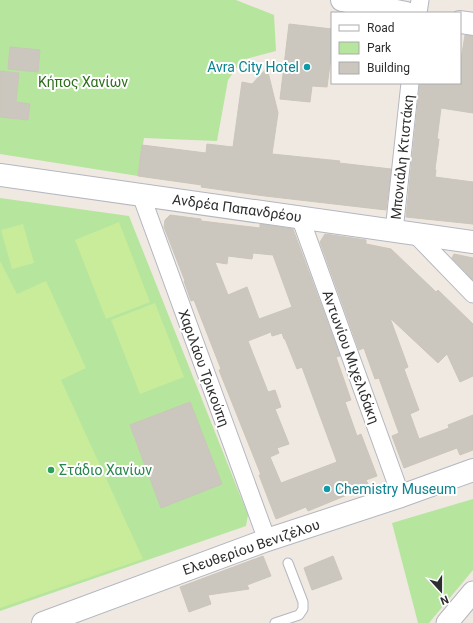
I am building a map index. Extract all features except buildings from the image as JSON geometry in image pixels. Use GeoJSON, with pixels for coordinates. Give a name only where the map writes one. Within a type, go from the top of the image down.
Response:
{"type":"FeatureCollection","features":[{"type":"Feature","properties":{"kind":"main road"},"geometry":{"type":"LineString","coordinates":[[342,0],[401,12]]}},
{"type":"Feature","properties":{"kind":"main road"},"geometry":{"type":"LineString","coordinates":[[461,22],[473,24]]}},
{"type":"Feature","properties":{"kind":"main road","name":"Ανδρέα Παπανδρέου"},"geometry":{"type":"LineString","coordinates":[[0,175],[473,242]]}},
{"type":"Feature","properties":{"kind":"main road","name":"Ελευθερίου Βενιζέλου"},"geometry":{"type":"LineString","coordinates":[[43,623],[267,540],[469,473]]}},
{"type":"Feature","properties":{"kind":"street"},"geometry":{"type":"LineString","coordinates":[[418,12],[420,0]]}},
{"type":"Feature","properties":{"kind":"street","name":"Μπονιάλη Κτιστάκη"},"geometry":{"type":"LineString","coordinates":[[394,230],[410,84]]}},
{"type":"Feature","properties":{"kind":"street","name":"Χαριλάου Τρικούπη"},"geometry":{"type":"LineString","coordinates":[[141,195],[267,540]]}},
{"type":"Feature","properties":{"kind":"street","name":"Αντωνίου Μιχελιδάκη"},"geometry":{"type":"LineString","coordinates":[[300,217],[401,496]]}},
{"type":"Feature","properties":{"kind":"street"},"geometry":{"type":"LineString","coordinates":[[415,234],[473,294]]}},
{"type":"Feature","properties":{"kind":"street"},"geometry":{"type":"LineString","coordinates":[[447,623],[473,592]]}},
{"type":"Feature","properties":{"kind":"lane"},"geometry":{"type":"LineString","coordinates":[[275,623],[299,614],[303,609],[303,602],[288,563]]}},
{"type":"Feature","properties":{"kind":"green space","name":"Κήπος Χανίων"},"geometry":{"type":"Polygon","coordinates":[[[0,0],[236,0],[274,15],[276,51],[242,60],[228,80],[217,141],[144,138],[138,176],[0,154],[0,0]]]}},
{"type":"Feature","properties":{"kind":"green space"},"geometry":{"type":"Polygon","coordinates":[[[0,198],[129,216],[248,515],[246,526],[0,611],[0,198]]]}},
{"type":"Feature","properties":{"kind":"green space"},"geometry":{"type":"Polygon","coordinates":[[[119,222],[150,302],[106,319],[75,240],[119,222]]]}},
{"type":"Feature","properties":{"kind":"green space"},"geometry":{"type":"Polygon","coordinates":[[[23,224],[34,263],[12,269],[1,230],[23,224]]]}},
{"type":"Feature","properties":{"kind":"green space","name":"Στάδιο Χανίων"},"geometry":{"type":"Polygon","coordinates":[[[0,261],[17,294],[46,281],[86,368],[61,380],[143,559],[0,608],[0,261]]]}},
{"type":"Feature","properties":{"kind":"green space"},"geometry":{"type":"Polygon","coordinates":[[[155,303],[184,377],[140,394],[111,320],[155,303]]]}},
{"type":"Feature","properties":{"kind":"green space"},"geometry":{"type":"Polygon","coordinates":[[[473,499],[473,570],[429,623],[418,623],[392,523],[473,499]]]}},
{"type":"Feature","properties":{"kind":"place","name":"Avra City Hotel"},"geometry":{"type":"Point","coordinates":[307,67]}},
{"type":"Feature","properties":{"kind":"place","name":"Στάδιο Χανίων"},"geometry":{"type":"Point","coordinates":[51,470]}},
{"type":"Feature","properties":{"kind":"place","name":"Chemistry Museum"},"geometry":{"type":"Point","coordinates":[327,489]}}]}
